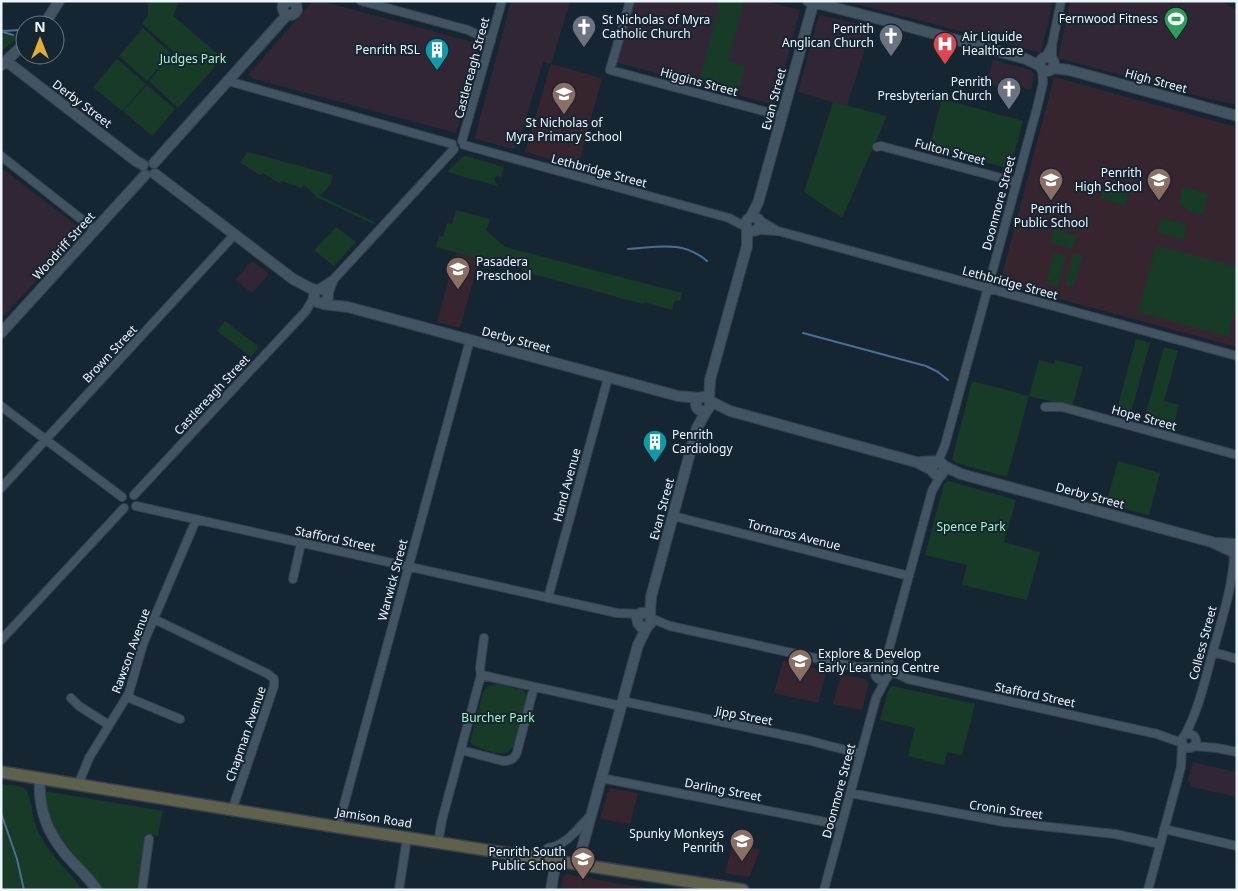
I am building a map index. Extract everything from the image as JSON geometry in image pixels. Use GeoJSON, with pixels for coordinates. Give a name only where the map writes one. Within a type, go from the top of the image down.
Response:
{"type":"FeatureCollection","features":[{"type":"Feature","properties":{"kind":"main road","name":"Jamison Road"},"geometry":{"type":"LineString","coordinates":[[1,772],[408,838],[439,836],[556,860],[743,890]]}},
{"type":"Feature","properties":{"kind":"street"},"geometry":{"type":"LineString","coordinates":[[50,15],[59,1]]}},
{"type":"Feature","properties":{"kind":"street"},"geometry":{"type":"LineString","coordinates":[[360,1],[468,30],[493,33]]}},
{"type":"Feature","properties":{"kind":"street","name":"Castlereagh Street"},"geometry":{"type":"LineString","coordinates":[[463,143],[502,1]]}},
{"type":"Feature","properties":{"kind":"street","name":"Higgins Street"},"geometry":{"type":"LineString","coordinates":[[630,1],[611,67],[782,116]]}},
{"type":"Feature","properties":{"kind":"street"},"geometry":{"type":"LineString","coordinates":[[1047,64],[1061,1]]}},
{"type":"Feature","properties":{"kind":"street"},"geometry":{"type":"LineString","coordinates":[[154,163],[287,15],[292,15],[296,12],[297,7],[289,2]]}},
{"type":"Feature","properties":{"kind":"street","name":"High Street"},"geometry":{"type":"LineString","coordinates":[[812,2],[1237,116]]}},
{"type":"Feature","properties":{"kind":"street","name":"Evan Street"},"geometry":{"type":"LineString","coordinates":[[578,863],[812,2]]}},
{"type":"Feature","properties":{"kind":"street"},"geometry":{"type":"LineString","coordinates":[[468,30],[491,41]]}},
{"type":"Feature","properties":{"kind":"street"},"geometry":{"type":"LineString","coordinates":[[4,64],[15,53]]}},
{"type":"Feature","properties":{"kind":"street","name":"Derby Street"},"geometry":{"type":"LineString","coordinates":[[4,64],[143,165]]}},
{"type":"Feature","properties":{"kind":"street","name":"Doonmore Street"},"geometry":{"type":"LineString","coordinates":[[889,670],[889,649],[1047,64]]}},
{"type":"Feature","properties":{"kind":"street"},"geometry":{"type":"LineString","coordinates":[[228,81],[453,146],[457,139],[463,143]]}},
{"type":"Feature","properties":{"kind":"street","name":"Lethbridge Street"},"geometry":{"type":"LineString","coordinates":[[463,143],[729,218],[1237,356]]}},
{"type":"Feature","properties":{"kind":"street","name":"Castlereagh Street"},"geometry":{"type":"LineString","coordinates":[[134,496],[321,296],[453,146]]}},
{"type":"Feature","properties":{"kind":"street","name":"Fulton Street"},"geometry":{"type":"LineString","coordinates":[[877,147],[882,146],[1016,182]]}},
{"type":"Feature","properties":{"kind":"street"},"geometry":{"type":"LineString","coordinates":[[1,156],[96,230]]}},
{"type":"Feature","properties":{"kind":"street"},"geometry":{"type":"LineString","coordinates":[[148,161],[154,163],[157,169],[150,175],[142,171],[143,165],[148,161]]}},
{"type":"Feature","properties":{"kind":"street","name":"Derby Street"},"geometry":{"type":"LineString","coordinates":[[150,175],[235,234],[293,279],[321,296],[348,307],[1212,542],[1235,550]]}},
{"type":"Feature","properties":{"kind":"street","name":"Woodriff Street"},"geometry":{"type":"LineString","coordinates":[[1,333],[96,230],[150,175]]}},
{"type":"Feature","properties":{"kind":"street","name":"Brown Street"},"geometry":{"type":"LineString","coordinates":[[1,488],[235,234]]}},
{"type":"Feature","properties":{"kind":"street","name":"Warwick Street"},"geometry":{"type":"LineString","coordinates":[[338,827],[470,340]]}},
{"type":"Feature","properties":{"kind":"street","name":"Hand Avenue"},"geometry":{"type":"LineString","coordinates":[[548,598],[608,378]]}},
{"type":"Feature","properties":{"kind":"street"},"geometry":{"type":"LineString","coordinates":[[1,406],[122,497]]}},
{"type":"Feature","properties":{"kind":"street","name":"Hope Street"},"geometry":{"type":"LineString","coordinates":[[1045,407],[1062,407],[1237,455]]}},
{"type":"Feature","properties":{"kind":"street"},"geometry":{"type":"LineString","coordinates":[[128,494],[134,496],[137,501],[136,506],[129,510],[124,508],[121,503],[122,497],[128,494]]}},
{"type":"Feature","properties":{"kind":"street","name":"Stafford Street"},"geometry":{"type":"LineString","coordinates":[[136,506],[670,626],[856,666],[878,667]]}},
{"type":"Feature","properties":{"kind":"street"},"geometry":{"type":"LineString","coordinates":[[1,640],[124,508]]}},
{"type":"Feature","properties":{"kind":"street","name":"Tornaros Avenue"},"geometry":{"type":"LineString","coordinates":[[673,516],[909,576]]}},
{"type":"Feature","properties":{"kind":"street","name":"Rawson Avenue"},"geometry":{"type":"LineString","coordinates":[[78,785],[89,758],[127,697],[142,648],[196,520]]}},
{"type":"Feature","properties":{"kind":"street"},"geometry":{"type":"LineString","coordinates":[[293,579],[301,543]]}},
{"type":"Feature","properties":{"kind":"street","name":"Colless Street"},"geometry":{"type":"LineString","coordinates":[[1148,890],[1181,767],[1184,740],[1194,718],[1235,572],[1235,550]]}},
{"type":"Feature","properties":{"kind":"street","name":"Chapman Avenue"},"geometry":{"type":"LineString","coordinates":[[154,619],[268,674],[274,679],[274,686],[232,810]]}},
{"type":"Feature","properties":{"kind":"street"},"geometry":{"type":"LineString","coordinates":[[439,836],[481,675],[480,668],[484,638]]}},
{"type":"Feature","properties":{"kind":"street","name":"Doonmore Street"},"geometry":{"type":"LineString","coordinates":[[878,667],[889,649]]}},
{"type":"Feature","properties":{"kind":"street"},"geometry":{"type":"LineString","coordinates":[[1212,652],[1237,659]]}},
{"type":"Feature","properties":{"kind":"street","name":"Stafford Street"},"geometry":{"type":"LineString","coordinates":[[856,666],[876,677]]}},
{"type":"Feature","properties":{"kind":"street"},"geometry":{"type":"LineString","coordinates":[[883,666],[889,670],[890,674],[887,679],[882,680],[876,677],[878,667],[883,666]]}},
{"type":"Feature","properties":{"kind":"street","name":"Stafford Street"},"geometry":{"type":"LineString","coordinates":[[889,670],[908,679]]}},
{"type":"Feature","properties":{"kind":"street","name":"Jipp Street"},"geometry":{"type":"LineString","coordinates":[[481,675],[807,740],[861,754]]}},
{"type":"Feature","properties":{"kind":"street","name":"Doonmore Street"},"geometry":{"type":"LineString","coordinates":[[824,890],[876,698],[876,677]]}},
{"type":"Feature","properties":{"kind":"street","name":"Doonmore Street"},"geometry":{"type":"LineString","coordinates":[[876,698],[887,679]]}},
{"type":"Feature","properties":{"kind":"street","name":"Stafford Street"},"geometry":{"type":"LineString","coordinates":[[887,679],[908,679],[1184,740]]}},
{"type":"Feature","properties":{"kind":"street"},"geometry":{"type":"LineString","coordinates":[[461,750],[503,761],[514,758],[534,687]]}},
{"type":"Feature","properties":{"kind":"street"},"geometry":{"type":"LineString","coordinates":[[127,697],[180,719]]}},
{"type":"Feature","properties":{"kind":"street"},"geometry":{"type":"LineString","coordinates":[[71,698],[78,706],[110,725]]}},
{"type":"Feature","properties":{"kind":"street","name":"Colless Street"},"geometry":{"type":"LineString","coordinates":[[1181,767],[1194,742],[1194,718]]}},
{"type":"Feature","properties":{"kind":"street"},"geometry":{"type":"LineString","coordinates":[[1194,742],[1191,735],[1184,740],[1187,747],[1194,742],[1237,752]]}},
{"type":"Feature","properties":{"kind":"street"},"geometry":{"type":"LineString","coordinates":[[40,778],[40,802],[52,836],[97,890]]}},
{"type":"Feature","properties":{"kind":"street","name":"Darling Street"},"geometry":{"type":"LineString","coordinates":[[601,778],[841,825]]}},
{"type":"Feature","properties":{"kind":"street","name":"Cronin Street"},"geometry":{"type":"LineString","coordinates":[[850,793],[1004,822],[1115,834],[1160,844]]}},
{"type":"Feature","properties":{"kind":"street","name":"Evan Street"},"geometry":{"type":"LineString","coordinates":[[548,848],[556,846],[570,837],[591,814]]}},
{"type":"Feature","properties":{"kind":"street"},"geometry":{"type":"LineString","coordinates":[[1164,829],[1237,846]]}},
{"type":"Feature","properties":{"kind":"street"},"geometry":{"type":"LineString","coordinates":[[570,837],[583,844]]}},
{"type":"Feature","properties":{"kind":"street"},"geometry":{"type":"LineString","coordinates":[[399,890],[408,838]]}},
{"type":"Feature","properties":{"kind":"street"},"geometry":{"type":"LineString","coordinates":[[142,890],[149,839]]}},
{"type":"Feature","properties":{"kind":"street"},"geometry":{"type":"LineString","coordinates":[[551,890],[556,860]]}},
{"type":"Feature","properties":{"kind":"shaded area"},"geometry":{"type":"Polygon","coordinates":[[[313,1],[322,1],[480,44],[456,133],[254,79],[249,75],[313,1]]]}},
{"type":"Feature","properties":{"kind":"shaded area"},"geometry":{"type":"Polygon","coordinates":[[[511,1],[570,1],[551,64],[543,62],[518,146],[513,149],[476,139],[475,137],[511,1]]]}},
{"type":"Feature","properties":{"kind":"shaded area"},"geometry":{"type":"Polygon","coordinates":[[[633,1],[764,1],[800,10],[775,105],[615,62],[633,1]]]}},
{"type":"Feature","properties":{"kind":"shaded area"},"geometry":{"type":"Polygon","coordinates":[[[846,1],[1053,1],[1041,53],[846,1]]]}},
{"type":"Feature","properties":{"kind":"shaded area"},"geometry":{"type":"Polygon","coordinates":[[[1070,1],[1223,1],[1237,11],[1237,105],[1058,58],[1070,1]]]}},
{"type":"Feature","properties":{"kind":"shaded area"},"geometry":{"type":"Polygon","coordinates":[[[819,15],[872,27],[847,106],[798,92],[819,15]]]}},
{"type":"Feature","properties":{"kind":"shaded area"},"geometry":{"type":"Polygon","coordinates":[[[993,60],[1031,70],[1034,75],[1031,90],[1001,83],[1000,87],[987,84],[993,60]]]}},
{"type":"Feature","properties":{"kind":"shaded area","name":"St Nicholas of Myra Primary School"},"geometry":{"type":"Polygon","coordinates":[[[551,64],[602,78],[578,167],[525,152],[551,64]]]}},
{"type":"Feature","properties":{"kind":"shaded area","name":"Penrith High School"},"geometry":{"type":"Polygon","coordinates":[[[1054,77],[1237,127],[1237,347],[1000,283],[1054,77]]]}},
{"type":"Feature","properties":{"kind":"shaded area"},"geometry":{"type":"Polygon","coordinates":[[[1,168],[80,228],[80,233],[1,319],[1,168]]]}},
{"type":"Feature","properties":{"kind":"shaded area","name":"Pasadera Preschool"},"geometry":{"type":"Polygon","coordinates":[[[456,253],[479,259],[460,328],[437,322],[456,253]]]}},
{"type":"Feature","properties":{"kind":"shaded area"},"geometry":{"type":"Polygon","coordinates":[[[252,261],[269,274],[252,293],[235,280],[252,261]]]}},
{"type":"Feature","properties":{"kind":"shaded area","name":"Explore & Develop Early Learning Centre"},"geometry":{"type":"Polygon","coordinates":[[[783,661],[826,671],[818,703],[774,693],[783,661]]]}},
{"type":"Feature","properties":{"kind":"shaded area"},"geometry":{"type":"Polygon","coordinates":[[[841,674],[865,679],[869,683],[862,710],[833,704],[841,674]]]}},
{"type":"Feature","properties":{"kind":"shaded area"},"geometry":{"type":"Polygon","coordinates":[[[1193,762],[1237,772],[1237,797],[1192,787],[1188,780],[1193,762]]]}},
{"type":"Feature","properties":{"kind":"shaded area"},"geometry":{"type":"Polygon","coordinates":[[[609,788],[638,793],[630,824],[600,819],[609,788]]]}},
{"type":"Feature","properties":{"kind":"shaded area","name":"Spunky Monkeys Penrith"},"geometry":{"type":"Polygon","coordinates":[[[733,842],[760,850],[749,877],[725,873],[733,842]]]}},
{"type":"Feature","properties":{"kind":"shaded area","name":"Penrith South Public School"},"geometry":{"type":"Polygon","coordinates":[[[567,874],[660,890],[561,890],[563,877],[567,874]]]}},
{"type":"Feature","properties":{"kind":"green space","name":"Judges Park"},"geometry":{"type":"Polygon","coordinates":[[[148,1],[179,1],[173,16],[223,58],[178,108],[149,81],[174,52],[142,24],[148,15],[148,1]]]}},
{"type":"Feature","properties":{"kind":"green space"},"geometry":{"type":"Polygon","coordinates":[[[720,1],[744,1],[728,61],[745,66],[738,95],[698,84],[720,1]]]}},
{"type":"Feature","properties":{"kind":"green space"},"geometry":{"type":"Polygon","coordinates":[[[143,28],[171,53],[147,81],[119,56],[143,28]]]}},
{"type":"Feature","properties":{"kind":"green space"},"geometry":{"type":"Polygon","coordinates":[[[15,34],[15,39],[1,52],[1,35],[15,34]]]}},
{"type":"Feature","properties":{"kind":"green space"},"geometry":{"type":"Polygon","coordinates":[[[117,59],[146,84],[122,111],[93,87],[117,59]]]}},
{"type":"Feature","properties":{"kind":"green space"},"geometry":{"type":"Polygon","coordinates":[[[147,85],[175,109],[152,136],[123,111],[147,85]]]}},
{"type":"Feature","properties":{"kind":"green space","name":"Penrith Public School"},"geometry":{"type":"Polygon","coordinates":[[[942,99],[1023,121],[1010,169],[929,147],[942,99]]]}},
{"type":"Feature","properties":{"kind":"green space"},"geometry":{"type":"Polygon","coordinates":[[[833,102],[887,116],[842,218],[804,192],[833,102]]]}},
{"type":"Feature","properties":{"kind":"green space"},"geometry":{"type":"Polygon","coordinates":[[[248,152],[333,175],[331,184],[320,196],[375,222],[373,224],[318,198],[304,185],[301,188],[282,181],[279,183],[263,173],[260,175],[240,162],[248,152]]]}},
{"type":"Feature","properties":{"kind":"green space"},"geometry":{"type":"Polygon","coordinates":[[[466,156],[504,167],[501,178],[498,175],[494,179],[498,186],[447,172],[462,157],[466,156]]]}},
{"type":"Feature","properties":{"kind":"green space"},"geometry":{"type":"Polygon","coordinates":[[[1104,186],[1129,193],[1125,206],[1100,198],[1104,186]]]}},
{"type":"Feature","properties":{"kind":"green space"},"geometry":{"type":"Polygon","coordinates":[[[1183,186],[1208,194],[1203,215],[1187,210],[1178,204],[1183,186]]]}},
{"type":"Feature","properties":{"kind":"green space"},"geometry":{"type":"Polygon","coordinates":[[[456,210],[490,219],[486,230],[505,247],[682,293],[680,301],[675,300],[672,310],[644,302],[643,304],[522,271],[523,266],[504,261],[502,266],[436,247],[439,236],[443,237],[447,223],[452,224],[456,210]]]}},
{"type":"Feature","properties":{"kind":"green space"},"geometry":{"type":"Polygon","coordinates":[[[1161,218],[1187,225],[1183,240],[1157,232],[1161,218]]]}},
{"type":"Feature","properties":{"kind":"green space"},"geometry":{"type":"Polygon","coordinates":[[[336,227],[356,242],[334,266],[314,250],[336,227]]]}},
{"type":"Feature","properties":{"kind":"green space"},"geometry":{"type":"Polygon","coordinates":[[[1054,229],[1077,235],[1072,249],[1050,243],[1054,229]]]}},
{"type":"Feature","properties":{"kind":"green space"},"geometry":{"type":"Polygon","coordinates":[[[1156,245],[1237,267],[1237,303],[1228,337],[1138,312],[1156,245]]]}},
{"type":"Feature","properties":{"kind":"green space"},"geometry":{"type":"Polygon","coordinates":[[[1054,253],[1066,256],[1058,287],[1046,284],[1054,253]]]}},
{"type":"Feature","properties":{"kind":"green space"},"geometry":{"type":"Polygon","coordinates":[[[1073,254],[1083,256],[1074,287],[1065,285],[1073,254]]]}},
{"type":"Feature","properties":{"kind":"green space"},"geometry":{"type":"Polygon","coordinates":[[[225,321],[259,347],[251,357],[217,331],[225,321]]]}},
{"type":"Feature","properties":{"kind":"green space"},"geometry":{"type":"Polygon","coordinates":[[[1136,339],[1150,343],[1128,424],[1114,420],[1136,339]]]}},
{"type":"Feature","properties":{"kind":"green space"},"geometry":{"type":"Polygon","coordinates":[[[1164,347],[1178,351],[1164,401],[1179,405],[1171,435],[1142,427],[1164,347]]]}},
{"type":"Feature","properties":{"kind":"green space"},"geometry":{"type":"Polygon","coordinates":[[[1039,360],[1054,364],[1055,360],[1083,367],[1072,407],[1029,396],[1039,360]]]}},
{"type":"Feature","properties":{"kind":"green space"},"geometry":{"type":"Polygon","coordinates":[[[972,381],[1029,396],[1007,477],[956,463],[952,459],[972,381]]]}},
{"type":"Feature","properties":{"kind":"green space"},"geometry":{"type":"Polygon","coordinates":[[[1118,461],[1160,473],[1149,515],[1106,504],[1118,461]]]}},
{"type":"Feature","properties":{"kind":"green space","name":"Spence Park"},"geometry":{"type":"Polygon","coordinates":[[[949,481],[1016,500],[1004,542],[1040,552],[1027,600],[962,585],[967,565],[925,555],[944,484],[949,481]]]}},
{"type":"Feature","properties":{"kind":"green space","name":"Burcher Park"},"geometry":{"type":"Polygon","coordinates":[[[497,684],[523,690],[527,695],[514,746],[504,753],[491,752],[470,742],[483,692],[488,686],[497,684]]]}},
{"type":"Feature","properties":{"kind":"green space"},"geometry":{"type":"Polygon","coordinates":[[[892,686],[975,704],[962,755],[947,752],[944,765],[908,756],[915,728],[880,720],[888,691],[892,686]]]}},
{"type":"Feature","properties":{"kind":"green space"},"geometry":{"type":"Polygon","coordinates":[[[1,784],[19,786],[26,790],[30,799],[35,824],[44,843],[83,890],[1,890],[1,784]]]}},
{"type":"Feature","properties":{"kind":"green space"},"geometry":{"type":"Polygon","coordinates":[[[45,791],[164,811],[158,836],[146,834],[137,889],[104,890],[57,833],[46,806],[45,791]]]}},
{"type":"Feature","properties":{"kind":"waterway"},"geometry":{"type":"LineString","coordinates":[[1,31],[15,30]]}},
{"type":"Feature","properties":{"kind":"waterway"},"geometry":{"type":"LineString","coordinates":[[3,32],[13,35]]}},
{"type":"Feature","properties":{"kind":"waterway"},"geometry":{"type":"LineString","coordinates":[[628,249],[660,246],[679,247],[698,254],[707,261]]}},
{"type":"Feature","properties":{"kind":"waterway"},"geometry":{"type":"LineString","coordinates":[[803,333],[926,366],[948,380]]}},
{"type":"Feature","properties":{"kind":"waterway"},"geometry":{"type":"LineString","coordinates":[[1,813],[17,859],[24,890]]}},
{"type":"Feature","properties":{"kind":"place","name":"Fernwood Fitness"},"geometry":{"type":"Point","coordinates":[1176,40]}},
{"type":"Feature","properties":{"kind":"place","name":"St Nicholas of Myra Catholic Church"},"geometry":{"type":"Point","coordinates":[584,48]}},
{"type":"Feature","properties":{"kind":"place","name":"Penrith Anglican Church"},"geometry":{"type":"Point","coordinates":[891,57]}},
{"type":"Feature","properties":{"kind":"place","name":"Air Liquide Healthcare"},"geometry":{"type":"Point","coordinates":[945,65]}},
{"type":"Feature","properties":{"kind":"place","name":"Penrith RSL"},"geometry":{"type":"Point","coordinates":[437,71]}},
{"type":"Feature","properties":{"kind":"place","name":"Penrith Presbyterian Church"},"geometry":{"type":"Point","coordinates":[1009,110]}},
{"type":"Feature","properties":{"kind":"place","name":"St Nicholas of Myra Primary School"},"geometry":{"type":"Point","coordinates":[564,115]}},
{"type":"Feature","properties":{"kind":"place","name":"Penrith Public School"},"geometry":{"type":"Point","coordinates":[1051,201]}},
{"type":"Feature","properties":{"kind":"place","name":"Penrith High School"},"geometry":{"type":"Point","coordinates":[1159,201]}},
{"type":"Feature","properties":{"kind":"place","name":"Pasadera Preschool"},"geometry":{"type":"Point","coordinates":[458,290]}},
{"type":"Feature","properties":{"kind":"place","name":"Penrith Cardiology"},"geometry":{"type":"Point","coordinates":[655,463]}},
{"type":"Feature","properties":{"kind":"place","name":"Explore & Develop Early Learning Centre"},"geometry":{"type":"Point","coordinates":[800,682]}},
{"type":"Feature","properties":{"kind":"place","name":"Spunky Monkeys Penrith"},"geometry":{"type":"Point","coordinates":[742,862]}},
{"type":"Feature","properties":{"kind":"place","name":"Penrith South Public School"},"geometry":{"type":"Point","coordinates":[583,880]}}]}
